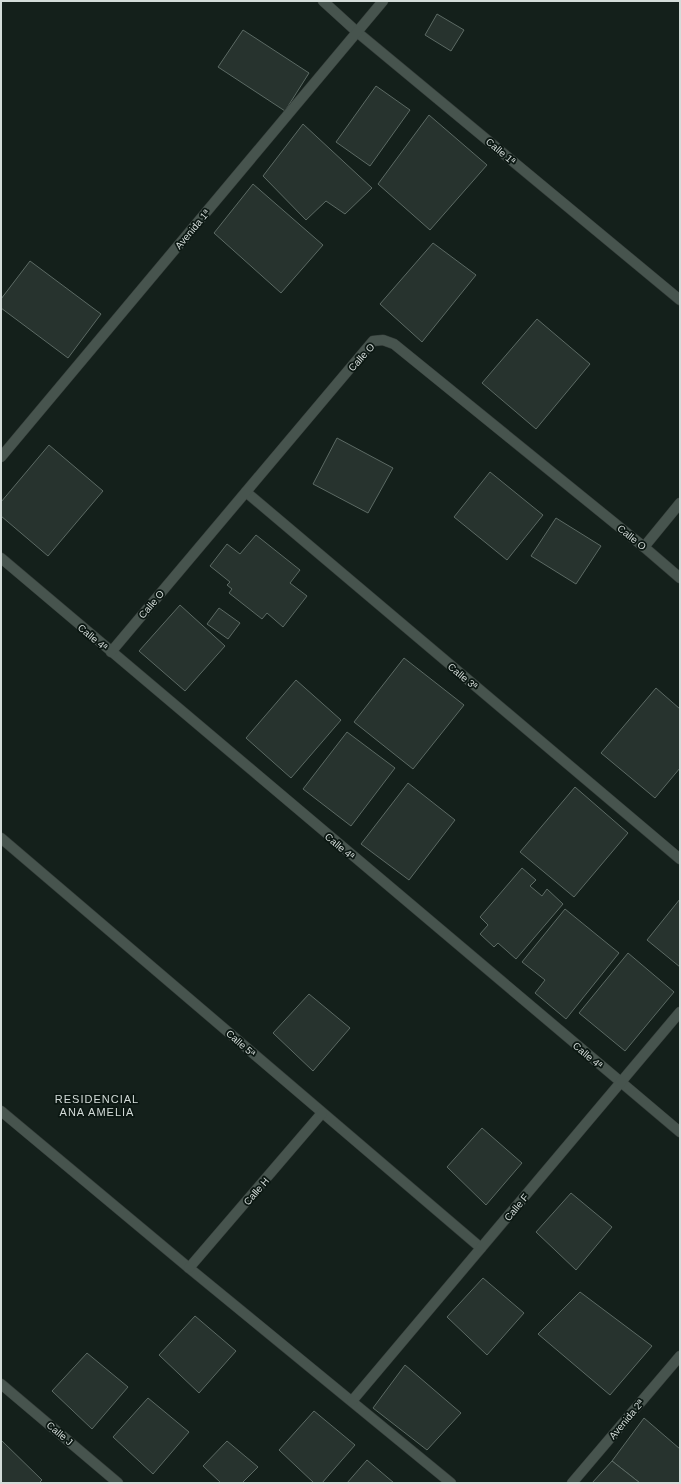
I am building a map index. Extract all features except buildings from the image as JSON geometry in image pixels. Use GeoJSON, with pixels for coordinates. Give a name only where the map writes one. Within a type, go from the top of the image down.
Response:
{"type":"FeatureCollection","features":[{"type":"Feature","properties":{"kind":"street","name":"Calle 1ª"},"geometry":{"type":"LineString","coordinates":[[323,1],[357,32],[680,300]]}},
{"type":"Feature","properties":{"kind":"street","name":"Avenida 1ª"},"geometry":{"type":"LineString","coordinates":[[1,457],[383,1]]}},
{"type":"Feature","properties":{"kind":"street","name":"Calle O"},"geometry":{"type":"LineString","coordinates":[[111,652],[373,341],[383,340],[394,344],[680,578]]}},
{"type":"Feature","properties":{"kind":"street","name":"Calle 3ª"},"geometry":{"type":"LineString","coordinates":[[246,492],[680,859]]}},
{"type":"Feature","properties":{"kind":"street"},"geometry":{"type":"LineString","coordinates":[[644,547],[680,503]]}},
{"type":"Feature","properties":{"kind":"street","name":"Calle 4ª"},"geometry":{"type":"LineString","coordinates":[[1,558],[680,1132]]}},
{"type":"Feature","properties":{"kind":"street","name":"Calle 5ª"},"geometry":{"type":"LineString","coordinates":[[1,838],[481,1248]]}},
{"type":"Feature","properties":{"kind":"street","name":"Calle F"},"geometry":{"type":"LineString","coordinates":[[352,1402],[680,1012]]}},
{"type":"Feature","properties":{"kind":"street"},"geometry":{"type":"LineString","coordinates":[[1,1111],[189,1268],[451,1483]]}},
{"type":"Feature","properties":{"kind":"street","name":"Calle H"},"geometry":{"type":"LineString","coordinates":[[189,1268],[322,1113]]}},
{"type":"Feature","properties":{"kind":"street","name":"Avenida 2ª"},"geometry":{"type":"LineString","coordinates":[[572,1483],[680,1356]]}},
{"type":"Feature","properties":{"kind":"street","name":"Calle J"},"geometry":{"type":"LineString","coordinates":[[1,1384],[118,1483]]}},
{"type":"Feature","properties":{"kind":"district","name":"RESIDENCIAL ANA AMELIA"},"geometry":{"type":"Point","coordinates":[97,1105]}}]}
